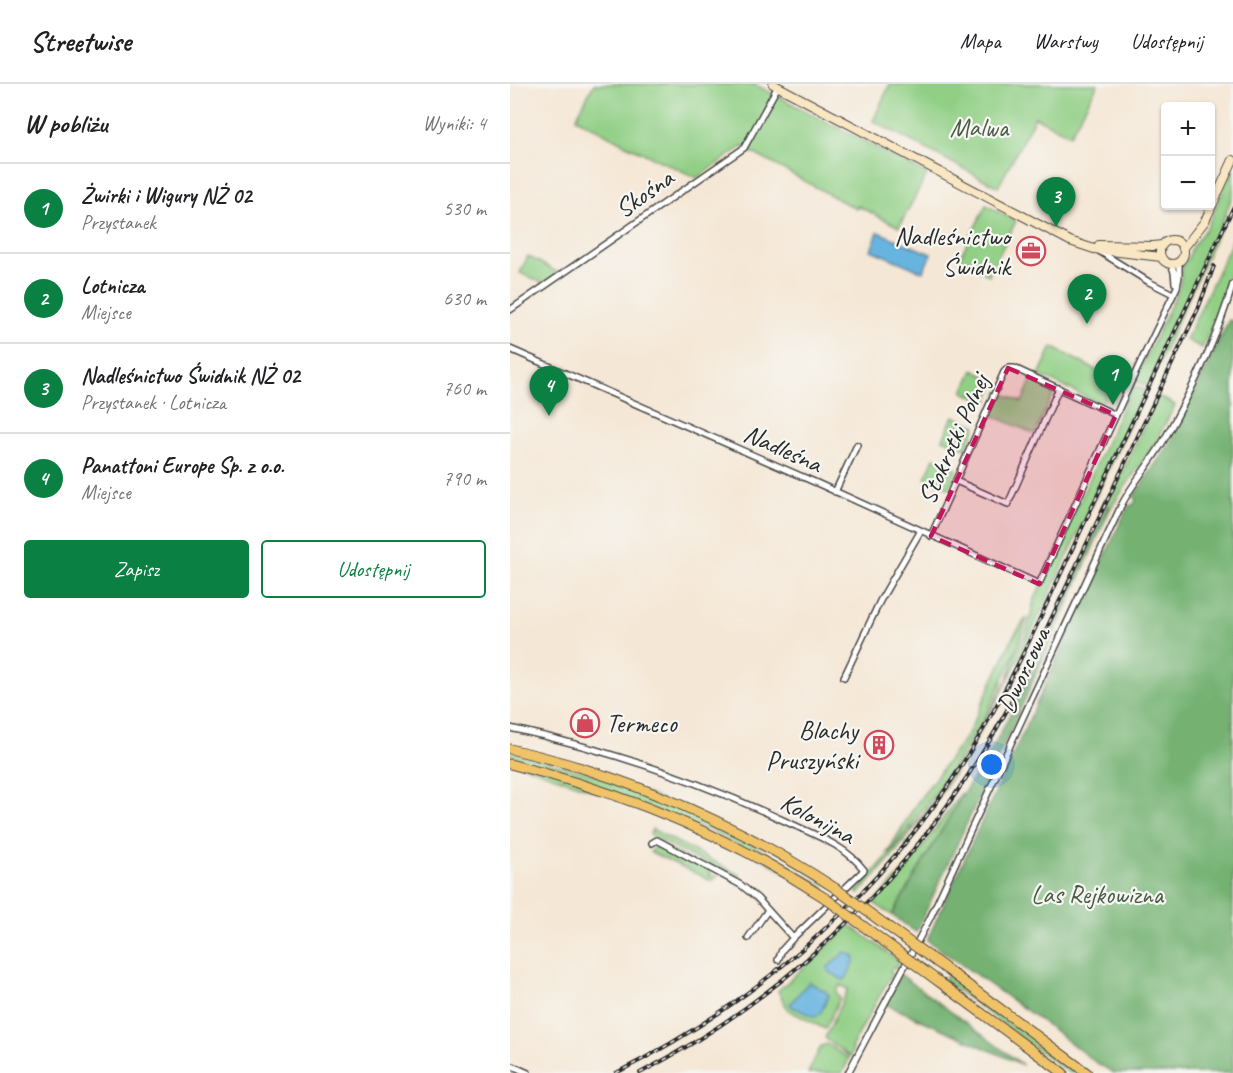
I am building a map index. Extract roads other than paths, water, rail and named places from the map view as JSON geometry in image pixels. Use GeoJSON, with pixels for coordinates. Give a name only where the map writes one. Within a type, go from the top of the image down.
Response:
{"type":"FeatureCollection","features":[{"type":"Feature","properties":{"kind":"highway"},"geometry":{"type":"LineString","coordinates":[[510,749],[595,772],[681,804],[764,845],[835,888],[1087,1073]]}},
{"type":"Feature","properties":{"kind":"highway"},"geometry":{"type":"LineString","coordinates":[[510,764],[601,789],[686,822],[763,861],[825,898],[1063,1073]]}},
{"type":"Feature","properties":{"kind":"main road"},"geometry":{"type":"LineString","coordinates":[[775,85],[1070,241],[1096,249],[1161,257]]}},
{"type":"Feature","properties":{"kind":"main road"},"geometry":{"type":"LineString","coordinates":[[1162,245],[1161,257],[1166,262],[1175,262],[1183,256],[1181,245],[1210,208],[1233,159]]}},
{"type":"Feature","properties":{"kind":"main road"},"geometry":{"type":"LineString","coordinates":[[1054,232],[1096,245],[1156,246],[1169,240],[1181,245]]}},
{"type":"Feature","properties":{"kind":"street","name":"Skośna"},"geometry":{"type":"LineString","coordinates":[[510,310],[744,148],[775,85]]}},
{"type":"Feature","properties":{"kind":"street"},"geometry":{"type":"LineString","coordinates":[[1096,249],[1145,280],[1173,294]]}},
{"type":"Feature","properties":{"kind":"street"},"geometry":{"type":"LineString","coordinates":[[1116,415],[1173,294],[1175,262]]}},
{"type":"Feature","properties":{"kind":"street","name":"Dworcowa"},"geometry":{"type":"LineString","coordinates":[[848,1073],[930,918],[1121,506],[1164,438],[1207,354],[1224,314],[1233,284]]}},
{"type":"Feature","properties":{"kind":"street","name":"Nadleśna"},"geometry":{"type":"LineString","coordinates":[[510,348],[1039,584],[1116,415]]}},
{"type":"Feature","properties":{"kind":"street","name":"Stokrotki Polnej"},"geometry":{"type":"LineString","coordinates":[[931,536],[1006,369],[1014,368],[1116,415]]}},
{"type":"Feature","properties":{"kind":"street"},"geometry":{"type":"LineString","coordinates":[[956,482],[1008,504],[1059,388]]}},
{"type":"Feature","properties":{"kind":"street"},"geometry":{"type":"LineString","coordinates":[[836,492],[857,445]]}},
{"type":"Feature","properties":{"kind":"street"},"geometry":{"type":"LineString","coordinates":[[844,676],[880,601],[920,532]]}},
{"type":"Feature","properties":{"kind":"street","name":"Kolonijna"},"geometry":{"type":"LineString","coordinates":[[510,728],[570,742],[669,773],[767,813],[833,844],[850,855],[864,870],[793,938]]}},
{"type":"Feature","properties":{"kind":"street"},"geometry":{"type":"LineString","coordinates":[[652,843],[657,840],[749,891],[793,938],[782,950],[778,960]]}},
{"type":"Feature","properties":{"kind":"street"},"geometry":{"type":"LineString","coordinates":[[748,938],[768,910]]}},
{"type":"Feature","properties":{"kind":"street"},"geometry":{"type":"LineString","coordinates":[[510,1065],[528,1073]]}},
{"type":"Feature","properties":{"kind":"water"},"geometry":{"type":"Polygon","coordinates":[[[878,232],[931,254],[923,272],[871,250],[878,232]]]}},
{"type":"Feature","properties":{"kind":"water"},"geometry":{"type":"Polygon","coordinates":[[[845,952],[854,956],[855,960],[846,979],[843,980],[828,971],[828,967],[845,952]]]}},
{"type":"Feature","properties":{"kind":"water"},"geometry":{"type":"Polygon","coordinates":[[[809,982],[829,995],[816,1017],[790,1004],[809,982]]]}},
{"type":"Feature","properties":{"kind":"railway"},"geometry":{"type":"LineString","coordinates":[[616,1073],[670,1044],[770,976],[816,937],[860,894],[900,849],[937,801],[971,750],[1017,667],[1233,208]]}},
{"type":"Feature","properties":{"kind":"railway"},"geometry":{"type":"LineString","coordinates":[[640,1073],[699,1039],[755,1001],[808,958],[857,912],[903,862],[945,809],[982,753],[1016,693],[1198,309],[1214,266]]}},
{"type":"Feature","properties":{"kind":"place","name":"Nadleśnictwo Świdnik NŻ 02"},"geometry":{"type":"Point","coordinates":[1056,227]}},
{"type":"Feature","properties":{"kind":"place","name":"Nadleśnictwo Świdnik"},"geometry":{"type":"Point","coordinates":[1031,251]}},
{"type":"Feature","properties":{"kind":"place","name":"Lotnicza"},"geometry":{"type":"Point","coordinates":[1087,324]}},
{"type":"Feature","properties":{"kind":"place","name":"Żwirki i Wigury NŻ 02"},"geometry":{"type":"Point","coordinates":[1113,405]}},
{"type":"Feature","properties":{"kind":"place","name":"Panattoni Europe Sp. z o.o."},"geometry":{"type":"Point","coordinates":[549,416]}},
{"type":"Feature","properties":{"kind":"place","name":"Termeco"},"geometry":{"type":"Point","coordinates":[585,723]}},
{"type":"Feature","properties":{"kind":"place","name":"Blachy Pruszyński"},"geometry":{"type":"Point","coordinates":[879,745]}},
{"type":"Feature","properties":{"kind":"park label","name":"Malwa"},"geometry":{"type":"Point","coordinates":[979,127]}},
{"type":"Feature","properties":{"kind":"park label","name":"Las Rejkowizna"},"geometry":{"type":"Point","coordinates":[1097,894]}}]}
